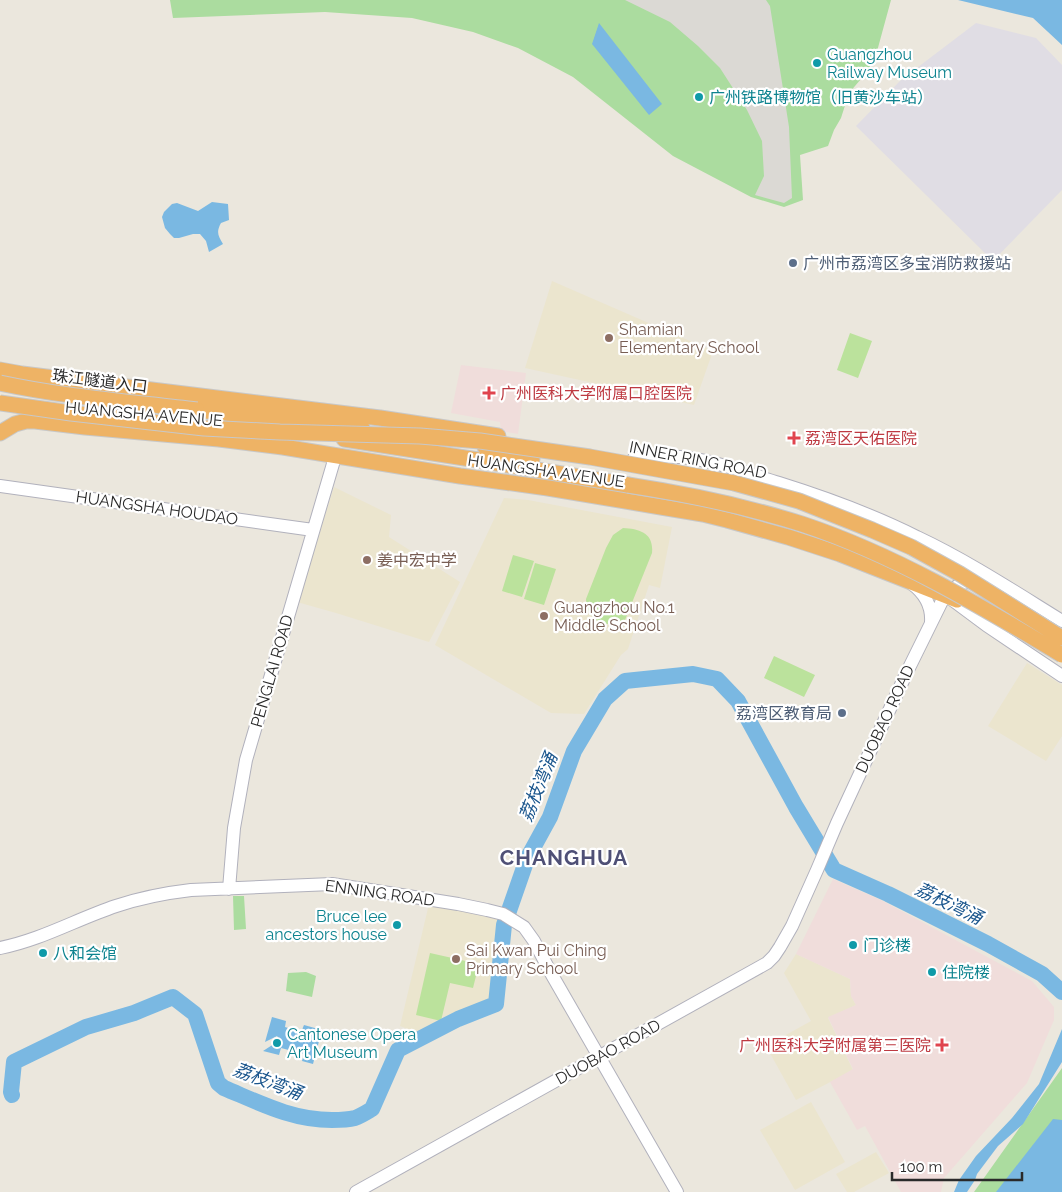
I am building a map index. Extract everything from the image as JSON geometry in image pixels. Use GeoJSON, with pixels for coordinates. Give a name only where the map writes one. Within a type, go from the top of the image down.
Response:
{"type":"FeatureCollection","features":[{"type":"Feature","properties":{"kind":"highway","name":"HUANGSHA AVENUE"},"geometry":{"type":"LineString","coordinates":[[0,370],[380,418],[634,458],[691,470],[802,501],[860,523],[862,535],[858,547],[847,554],[840,554]]}},
{"type":"Feature","properties":{"kind":"highway"},"geometry":{"type":"LineString","coordinates":[[26,421],[23,406],[26,393],[30,388],[40,383],[57,378]]}},
{"type":"Feature","properties":{"kind":"highway","name":"珠江隧道入口"},"geometry":{"type":"LineString","coordinates":[[0,384],[197,415]]}},
{"type":"Feature","properties":{"kind":"highway"},"geometry":{"type":"LineString","coordinates":[[0,394],[197,415],[366,429],[661,473],[742,483]]}},
{"type":"Feature","properties":{"kind":"highway","name":"INNER RING ROAD"},"geometry":{"type":"LineString","coordinates":[[0,403],[204,428],[420,436],[491,442],[590,456],[734,482],[799,501],[911,547],[960,574],[1062,638]]}},
{"type":"Feature","properties":{"kind":"highway"},"geometry":{"type":"LineString","coordinates":[[305,409],[366,429]]}},
{"type":"Feature","properties":{"kind":"highway"},"geometry":{"type":"LineString","coordinates":[[197,415],[544,471]]}},
{"type":"Feature","properties":{"kind":"highway","name":"HUANGSHA AVENUE"},"geometry":{"type":"LineString","coordinates":[[0,433],[15,424],[35,421],[219,439],[283,447],[335,457],[555,489],[703,514],[754,527],[840,554],[945,595],[1001,622],[1062,660]]}},
{"type":"Feature","properties":{"kind":"highway"},"geometry":{"type":"LineString","coordinates":[[283,447],[318,448],[450,464],[629,480],[737,496],[834,525],[910,558],[1003,609],[1062,638]]}},
{"type":"Feature","properties":{"kind":"highway"},"geometry":{"type":"LineString","coordinates":[[485,447],[511,455],[629,480],[748,509],[804,525],[906,567],[955,592],[1062,655]]}},
{"type":"Feature","properties":{"kind":"highway"},"geometry":{"type":"LineString","coordinates":[[975,582],[1062,638]]}},
{"type":"Feature","properties":{"kind":"street","name":"PENGLAI ROAD"},"geometry":{"type":"LineString","coordinates":[[229,889],[234,828],[246,760],[335,457]]}},
{"type":"Feature","properties":{"kind":"street"},"geometry":{"type":"LineString","coordinates":[[634,458],[669,457],[702,460],[800,489],[846,506],[899,528],[944,551],[1062,621]]}},
{"type":"Feature","properties":{"kind":"street","name":"HUANGSHA HOUDAO"},"geometry":{"type":"LineString","coordinates":[[0,486],[313,530]]}},
{"type":"Feature","properties":{"kind":"street"},"geometry":{"type":"LineString","coordinates":[[908,581],[924,595],[932,614],[931,622]]}},
{"type":"Feature","properties":{"kind":"street"},"geometry":{"type":"LineString","coordinates":[[975,582],[971,581],[960,584],[945,595],[1062,676]]}},
{"type":"Feature","properties":{"kind":"street","name":"DUOBAO ROAD"},"geometry":{"type":"LineString","coordinates":[[356,1192],[767,963],[774,956],[786,937],[818,870],[883,722],[945,595]]}},
{"type":"Feature","properties":{"kind":"street","name":"ENNING ROAD"},"geometry":{"type":"LineString","coordinates":[[0,948],[34,939],[116,906],[146,897],[184,890],[332,884],[458,904],[507,917],[524,927],[528,932],[677,1192]]}},
{"type":"Feature","properties":{"kind":"shaded area"},"geometry":{"type":"Polygon","coordinates":[[[625,0],[766,0],[770,6],[789,127],[792,198],[784,203],[755,195],[764,176],[762,141],[747,110],[720,68],[670,22],[625,0]]]}},
{"type":"Feature","properties":{"kind":"shaded area"},"geometry":{"type":"Polygon","coordinates":[[[976,23],[1036,38],[1062,65],[1062,190],[993,261],[856,126],[901,80],[976,23]]]}},
{"type":"Feature","properties":{"kind":"shaded area","name":"Shamian Elementary School"},"geometry":{"type":"Polygon","coordinates":[[[552,281],[713,351],[694,405],[525,368],[552,281]]]}},
{"type":"Feature","properties":{"kind":"shaded area","name":"广州医科大学附属口腔医院"},"geometry":{"type":"Polygon","coordinates":[[[461,365],[526,373],[518,434],[501,431],[500,422],[451,413],[461,365]]]}},
{"type":"Feature","properties":{"kind":"shaded area","name":"姜中宏中学"},"geometry":{"type":"Polygon","coordinates":[[[334,487],[391,515],[389,537],[460,582],[429,642],[297,602],[334,487]]]}},
{"type":"Feature","properties":{"kind":"shaded area","name":"Guangzhou No.1 Middle School"},"geometry":{"type":"Polygon","coordinates":[[[504,498],[528,500],[672,527],[660,588],[649,585],[628,649],[621,655],[584,714],[551,713],[435,645],[504,498]]]}},
{"type":"Feature","properties":{"kind":"shaded area"},"geometry":{"type":"Polygon","coordinates":[[[1027,663],[1062,685],[1062,736],[1046,761],[988,726],[1027,663]]]}},
{"type":"Feature","properties":{"kind":"shaded area","name":"广州医科大学附属第三医院"},"geometry":{"type":"Polygon","coordinates":[[[833,879],[881,900],[1032,981],[1054,1007],[1054,1020],[1027,1083],[944,1178],[941,1192],[901,1192],[865,1126],[857,1130],[830,1082],[853,1069],[828,1017],[856,1005],[851,996],[850,979],[796,954],[833,879]]]}},
{"type":"Feature","properties":{"kind":"shaded area","name":"Sai Kwan Pui Ching Primary School"},"geometry":{"type":"Polygon","coordinates":[[[429,904],[500,917],[492,1001],[422,1035],[400,1026],[429,904]]]}},
{"type":"Feature","properties":{"kind":"shaded area"},"geometry":{"type":"Polygon","coordinates":[[[796,954],[850,979],[851,996],[856,1005],[828,1018],[853,1070],[796,1100],[766,1046],[811,1021],[784,973],[796,954]]]}},
{"type":"Feature","properties":{"kind":"shaded area"},"geometry":{"type":"Polygon","coordinates":[[[811,1102],[845,1162],[795,1190],[760,1130],[811,1102]]]}},
{"type":"Feature","properties":{"kind":"shaded area"},"geometry":{"type":"Polygon","coordinates":[[[876,1152],[889,1173],[854,1192],[847,1192],[836,1174],[876,1152]]]}},
{"type":"Feature","properties":{"kind":"green space"},"geometry":{"type":"Polygon","coordinates":[[[170,0],[891,0],[876,55],[867,72],[849,93],[841,118],[828,146],[800,155],[803,200],[784,207],[751,197],[673,156],[573,77],[518,48],[473,32],[412,18],[325,12],[173,18],[170,0]]]}},
{"type":"Feature","properties":{"kind":"green space"},"geometry":{"type":"Polygon","coordinates":[[[850,333],[872,341],[858,378],[837,370],[850,333]]]}},
{"type":"Feature","properties":{"kind":"green space"},"geometry":{"type":"Polygon","coordinates":[[[623,528],[645,533],[651,541],[652,553],[625,620],[616,624],[607,624],[597,621],[590,614],[586,599],[606,548],[613,535],[623,528]]]}},
{"type":"Feature","properties":{"kind":"green space"},"geometry":{"type":"Polygon","coordinates":[[[513,555],[534,561],[522,597],[502,591],[513,555]]]}},
{"type":"Feature","properties":{"kind":"green space"},"geometry":{"type":"Polygon","coordinates":[[[535,563],[556,569],[544,605],[524,599],[535,563]]]}},
{"type":"Feature","properties":{"kind":"green space"},"geometry":{"type":"Polygon","coordinates":[[[774,656],[815,675],[804,697],[764,678],[774,656]]]}},
{"type":"Feature","properties":{"kind":"green space"},"geometry":{"type":"Polygon","coordinates":[[[233,896],[244,896],[246,929],[234,930],[233,896]]]}},
{"type":"Feature","properties":{"kind":"green space"},"geometry":{"type":"Polygon","coordinates":[[[430,953],[479,964],[473,988],[450,983],[441,1021],[416,1015],[430,953]]]}},
{"type":"Feature","properties":{"kind":"green space"},"geometry":{"type":"Polygon","coordinates":[[[306,972],[316,976],[312,997],[286,991],[288,973],[306,972]]]}},
{"type":"Feature","properties":{"kind":"green space"},"geometry":{"type":"Polygon","coordinates":[[[1062,1068],[1062,1192],[974,1192],[1062,1068]]]}},
{"type":"Feature","properties":{"kind":"water"},"geometry":{"type":"Polygon","coordinates":[[[958,0],[1062,0],[1062,45],[1033,18],[958,0]]]}},
{"type":"Feature","properties":{"kind":"water"},"geometry":{"type":"Polygon","coordinates":[[[599,23],[662,104],[649,115],[592,44],[599,23]]]}},
{"type":"Feature","properties":{"kind":"water"},"geometry":{"type":"Polygon","coordinates":[[[212,202],[228,204],[229,220],[221,223],[218,229],[223,244],[209,252],[206,241],[200,234],[174,238],[165,228],[162,217],[172,204],[177,203],[198,211],[212,202]]]}},
{"type":"Feature","properties":{"kind":"water"},"geometry":{"type":"Polygon","coordinates":[[[272,1017],[286,1021],[285,1027],[301,1032],[304,1025],[322,1030],[313,1064],[302,1061],[304,1054],[281,1048],[279,1055],[263,1051],[280,1040],[277,1036],[265,1042],[272,1017]]]}},
{"type":"Feature","properties":{"kind":"water"},"geometry":{"type":"Polygon","coordinates":[[[1062,1029],[1062,1062],[1023,1124],[998,1146],[977,1174],[967,1192],[954,1192],[959,1180],[976,1156],[1012,1118],[1039,1084],[1062,1029]]]}},
{"type":"Feature","properties":{"kind":"water"},"geometry":{"type":"Polygon","coordinates":[[[1053,1119],[1062,1120],[1062,1192],[996,1192],[1053,1119]]]}},
{"type":"Feature","properties":{"kind":"waterway","name":"荔枝湾涌"},"geometry":{"type":"LineString","coordinates":[[12,1095],[14,1062],[86,1027],[134,1013],[173,997],[195,1014],[218,1083],[224,1088],[276,1110],[317,1119],[352,1119],[372,1109],[398,1050],[458,1019],[496,1004],[504,925],[527,859],[550,817],[574,751],[605,699],[625,681],[693,674],[717,679],[738,701],[796,807],[834,870],[888,894],[988,944],[1042,974],[1062,992]]}},
{"type":"Feature","properties":{"kind":"place","name":"Guangzhou Railway Museum"},"geometry":{"type":"Point","coordinates":[817,63]}},
{"type":"Feature","properties":{"kind":"place","name":"广州铁路博物馆（旧黄沙车站）"},"geometry":{"type":"Point","coordinates":[699,97]}},
{"type":"Feature","properties":{"kind":"place","name":"广州市荔湾区多宝消防救援站"},"geometry":{"type":"Point","coordinates":[793,263]}},
{"type":"Feature","properties":{"kind":"place","name":"Shamian Elementary School"},"geometry":{"type":"Point","coordinates":[609,338]}},
{"type":"Feature","properties":{"kind":"place","name":"广州医科大学附属口腔医院"},"geometry":{"type":"Point","coordinates":[489,393]}},
{"type":"Feature","properties":{"kind":"place","name":"荔湾区天佑医院"},"geometry":{"type":"Point","coordinates":[794,438]}},
{"type":"Feature","properties":{"kind":"place","name":"姜中宏中学"},"geometry":{"type":"Point","coordinates":[367,560]}},
{"type":"Feature","properties":{"kind":"place","name":"Guangzhou No.1 Middle School"},"geometry":{"type":"Point","coordinates":[544,616]}},
{"type":"Feature","properties":{"kind":"place","name":"荔湾区教育局"},"geometry":{"type":"Point","coordinates":[842,713]}},
{"type":"Feature","properties":{"kind":"place","name":"Bruce lee ancestors house"},"geometry":{"type":"Point","coordinates":[397,925]}},
{"type":"Feature","properties":{"kind":"place","name":"门诊楼"},"geometry":{"type":"Point","coordinates":[853,945]}},
{"type":"Feature","properties":{"kind":"place","name":"八和会馆"},"geometry":{"type":"Point","coordinates":[43,953]}},
{"type":"Feature","properties":{"kind":"place","name":"Sai Kwan Pui Ching Primary School"},"geometry":{"type":"Point","coordinates":[456,959]}},
{"type":"Feature","properties":{"kind":"place","name":"住院楼"},"geometry":{"type":"Point","coordinates":[932,972]}},
{"type":"Feature","properties":{"kind":"place","name":"Cantonese Opera Art Museum"},"geometry":{"type":"Point","coordinates":[277,1043]}},
{"type":"Feature","properties":{"kind":"place","name":"广州医科大学附属第三医院"},"geometry":{"type":"Point","coordinates":[942,1045]}},
{"type":"Feature","properties":{"kind":"district","name":"CHANGHUA"},"geometry":{"type":"Point","coordinates":[564,857]}}]}
